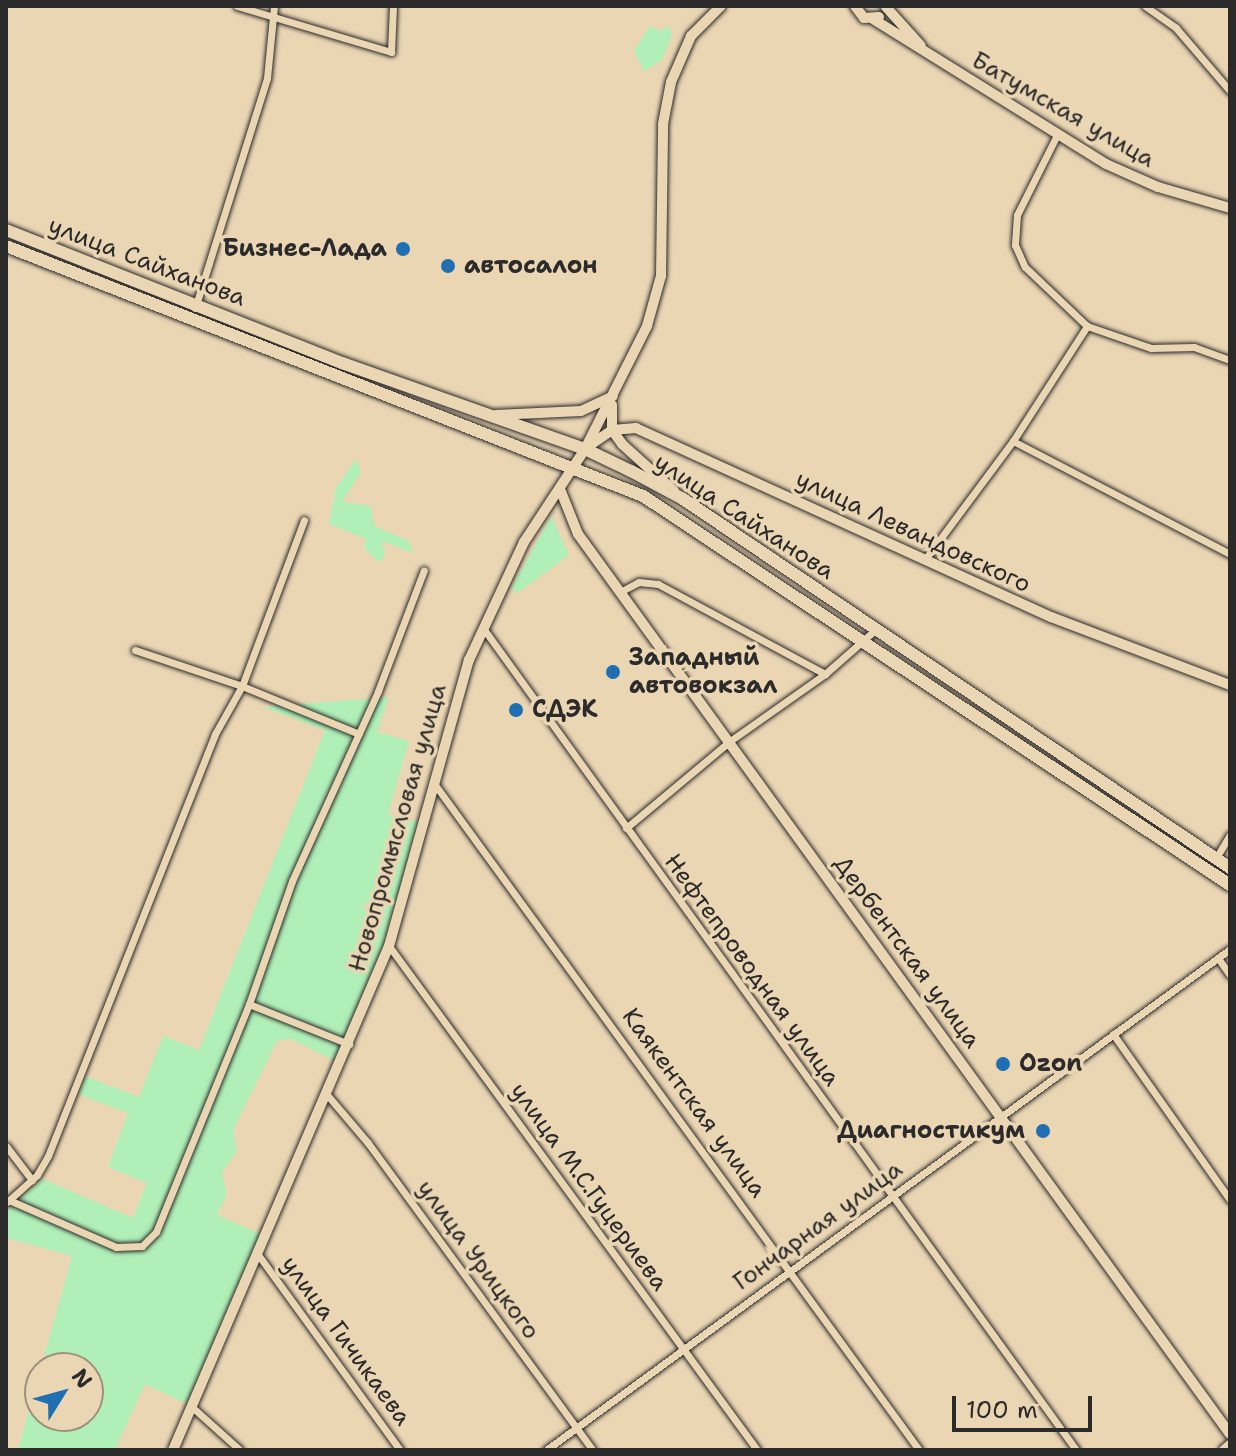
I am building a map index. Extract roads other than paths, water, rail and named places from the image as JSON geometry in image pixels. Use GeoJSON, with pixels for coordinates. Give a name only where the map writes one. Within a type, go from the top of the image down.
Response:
{"type":"FeatureCollection","features":[{"type":"Feature","properties":{"kind":"main road","name":"улица Сайханова"},"geometry":{"type":"LineString","coordinates":[[6,230],[643,496],[868,641],[1230,885]]}},
{"type":"Feature","properties":{"kind":"main road"},"geometry":{"type":"LineString","coordinates":[[6,246],[194,311]]}},
{"type":"Feature","properties":{"kind":"main road","name":"улица Сайханова"},"geometry":{"type":"LineString","coordinates":[[194,311],[585,449],[683,499],[1230,868]]}},
{"type":"Feature","properties":{"kind":"street"},"geometry":{"type":"LineString","coordinates":[[237,6],[391,52],[393,6]]}},
{"type":"Feature","properties":{"kind":"street"},"geometry":{"type":"LineString","coordinates":[[194,311],[267,78],[274,6]]}},
{"type":"Feature","properties":{"kind":"street","name":"Новопромысловая улица"},"geometry":{"type":"LineString","coordinates":[[173,1450],[328,1096],[389,946],[433,782],[483,628],[524,542],[585,449],[647,326],[661,276],[663,124],[671,82],[684,47],[721,6]]}},
{"type":"Feature","properties":{"kind":"street","name":"Батумская улица"},"geometry":{"type":"LineString","coordinates":[[843,6],[856,8],[1057,135],[1136,178],[1230,208]]}},
{"type":"Feature","properties":{"kind":"street"},"geometry":{"type":"LineString","coordinates":[[1145,6],[1176,28],[1230,91]]}},
{"type":"Feature","properties":{"kind":"street"},"geometry":{"type":"LineString","coordinates":[[873,19],[886,7],[925,51]]}},
{"type":"Feature","properties":{"kind":"street"},"geometry":{"type":"LineString","coordinates":[[1057,135],[1017,215],[1015,245],[1025,267],[1087,326],[1151,348],[1194,347],[1230,360]]}},
{"type":"Feature","properties":{"kind":"street"},"geometry":{"type":"LineString","coordinates":[[926,558],[1013,441],[1087,326]]}},
{"type":"Feature","properties":{"kind":"street"},"geometry":{"type":"LineString","coordinates":[[491,415],[581,411],[614,395],[612,430],[683,499]]}},
{"type":"Feature","properties":{"kind":"street","name":"улица Левандовского"},"geometry":{"type":"LineString","coordinates":[[612,430],[636,428],[1087,633],[1230,685]]}},
{"type":"Feature","properties":{"kind":"street"},"geometry":{"type":"LineString","coordinates":[[585,449],[612,430]]}},
{"type":"Feature","properties":{"kind":"street"},"geometry":{"type":"LineString","coordinates":[[1013,441],[1230,554]]}},
{"type":"Feature","properties":{"kind":"street","name":"Дербентская улица"},"geometry":{"type":"LineString","coordinates":[[560,489],[578,534],[1230,1434]]}},
{"type":"Feature","properties":{"kind":"street"},"geometry":{"type":"LineString","coordinates":[[304,520],[242,686],[215,734],[60,1128],[32,1180],[8,1201],[102,1243],[142,1246],[159,1226],[249,1004],[292,881],[359,734],[424,570]]}},
{"type":"Feature","properties":{"kind":"street"},"geometry":{"type":"LineString","coordinates":[[620,592],[639,582],[658,584],[825,674]]}},
{"type":"Feature","properties":{"kind":"street","name":"Нефтепроводная улица"},"geometry":{"type":"LineString","coordinates":[[483,628],[891,1198],[1076,1450]]}},
{"type":"Feature","properties":{"kind":"street"},"geometry":{"type":"LineString","coordinates":[[626,828],[730,741],[868,641],[876,629]]}},
{"type":"Feature","properties":{"kind":"street"},"geometry":{"type":"LineString","coordinates":[[135,650],[242,686],[359,734]]}},
{"type":"Feature","properties":{"kind":"street","name":"Каякентская улица"},"geometry":{"type":"LineString","coordinates":[[433,782],[919,1450]]}},
{"type":"Feature","properties":{"kind":"street"},"geometry":{"type":"LineString","coordinates":[[1216,858],[1230,835]]}},
{"type":"Feature","properties":{"kind":"street","name":"улица М.С.Гуцериева"},"geometry":{"type":"LineString","coordinates":[[389,946],[757,1450]]}},
{"type":"Feature","properties":{"kind":"street","name":"Гончарная улица"},"geometry":{"type":"LineString","coordinates":[[546,1450],[1230,949]]}},
{"type":"Feature","properties":{"kind":"street"},"geometry":{"type":"LineString","coordinates":[[1218,958],[1230,975]]}},
{"type":"Feature","properties":{"kind":"street"},"geometry":{"type":"LineString","coordinates":[[249,1004],[349,1044]]}},
{"type":"Feature","properties":{"kind":"street"},"geometry":{"type":"LineString","coordinates":[[1113,1034],[1230,1200]]}},
{"type":"Feature","properties":{"kind":"street","name":"улица Урицкого"},"geometry":{"type":"LineString","coordinates":[[328,1096],[377,1155],[593,1450]]}},
{"type":"Feature","properties":{"kind":"street"},"geometry":{"type":"LineString","coordinates":[[6,1146],[32,1180]]}},
{"type":"Feature","properties":{"kind":"street","name":"улица Гичикаева"},"geometry":{"type":"LineString","coordinates":[[259,1256],[400,1450]]}},
{"type":"Feature","properties":{"kind":"street"},"geometry":{"type":"LineString","coordinates":[[192,1407],[228,1434],[240,1450]]}},
{"type":"Feature","properties":{"kind":"street"},"geometry":{"type":"LineString","coordinates":[[1224,1450],[1230,1445]]}},
{"type":"Feature","properties":{"kind":"place","name":"Бизнес-Лада"},"geometry":{"type":"Point","coordinates":[403,249]}},
{"type":"Feature","properties":{"kind":"place","name":"автосалон"},"geometry":{"type":"Point","coordinates":[448,266]}},
{"type":"Feature","properties":{"kind":"place","name":"Западный автовокзал"},"geometry":{"type":"Point","coordinates":[613,672]}},
{"type":"Feature","properties":{"kind":"place","name":"СДЭК"},"geometry":{"type":"Point","coordinates":[516,710]}},
{"type":"Feature","properties":{"kind":"place","name":"Ozon"},"geometry":{"type":"Point","coordinates":[1003,1064]}},
{"type":"Feature","properties":{"kind":"place","name":"Диагностикум"},"geometry":{"type":"Point","coordinates":[1043,1131]}}]}
